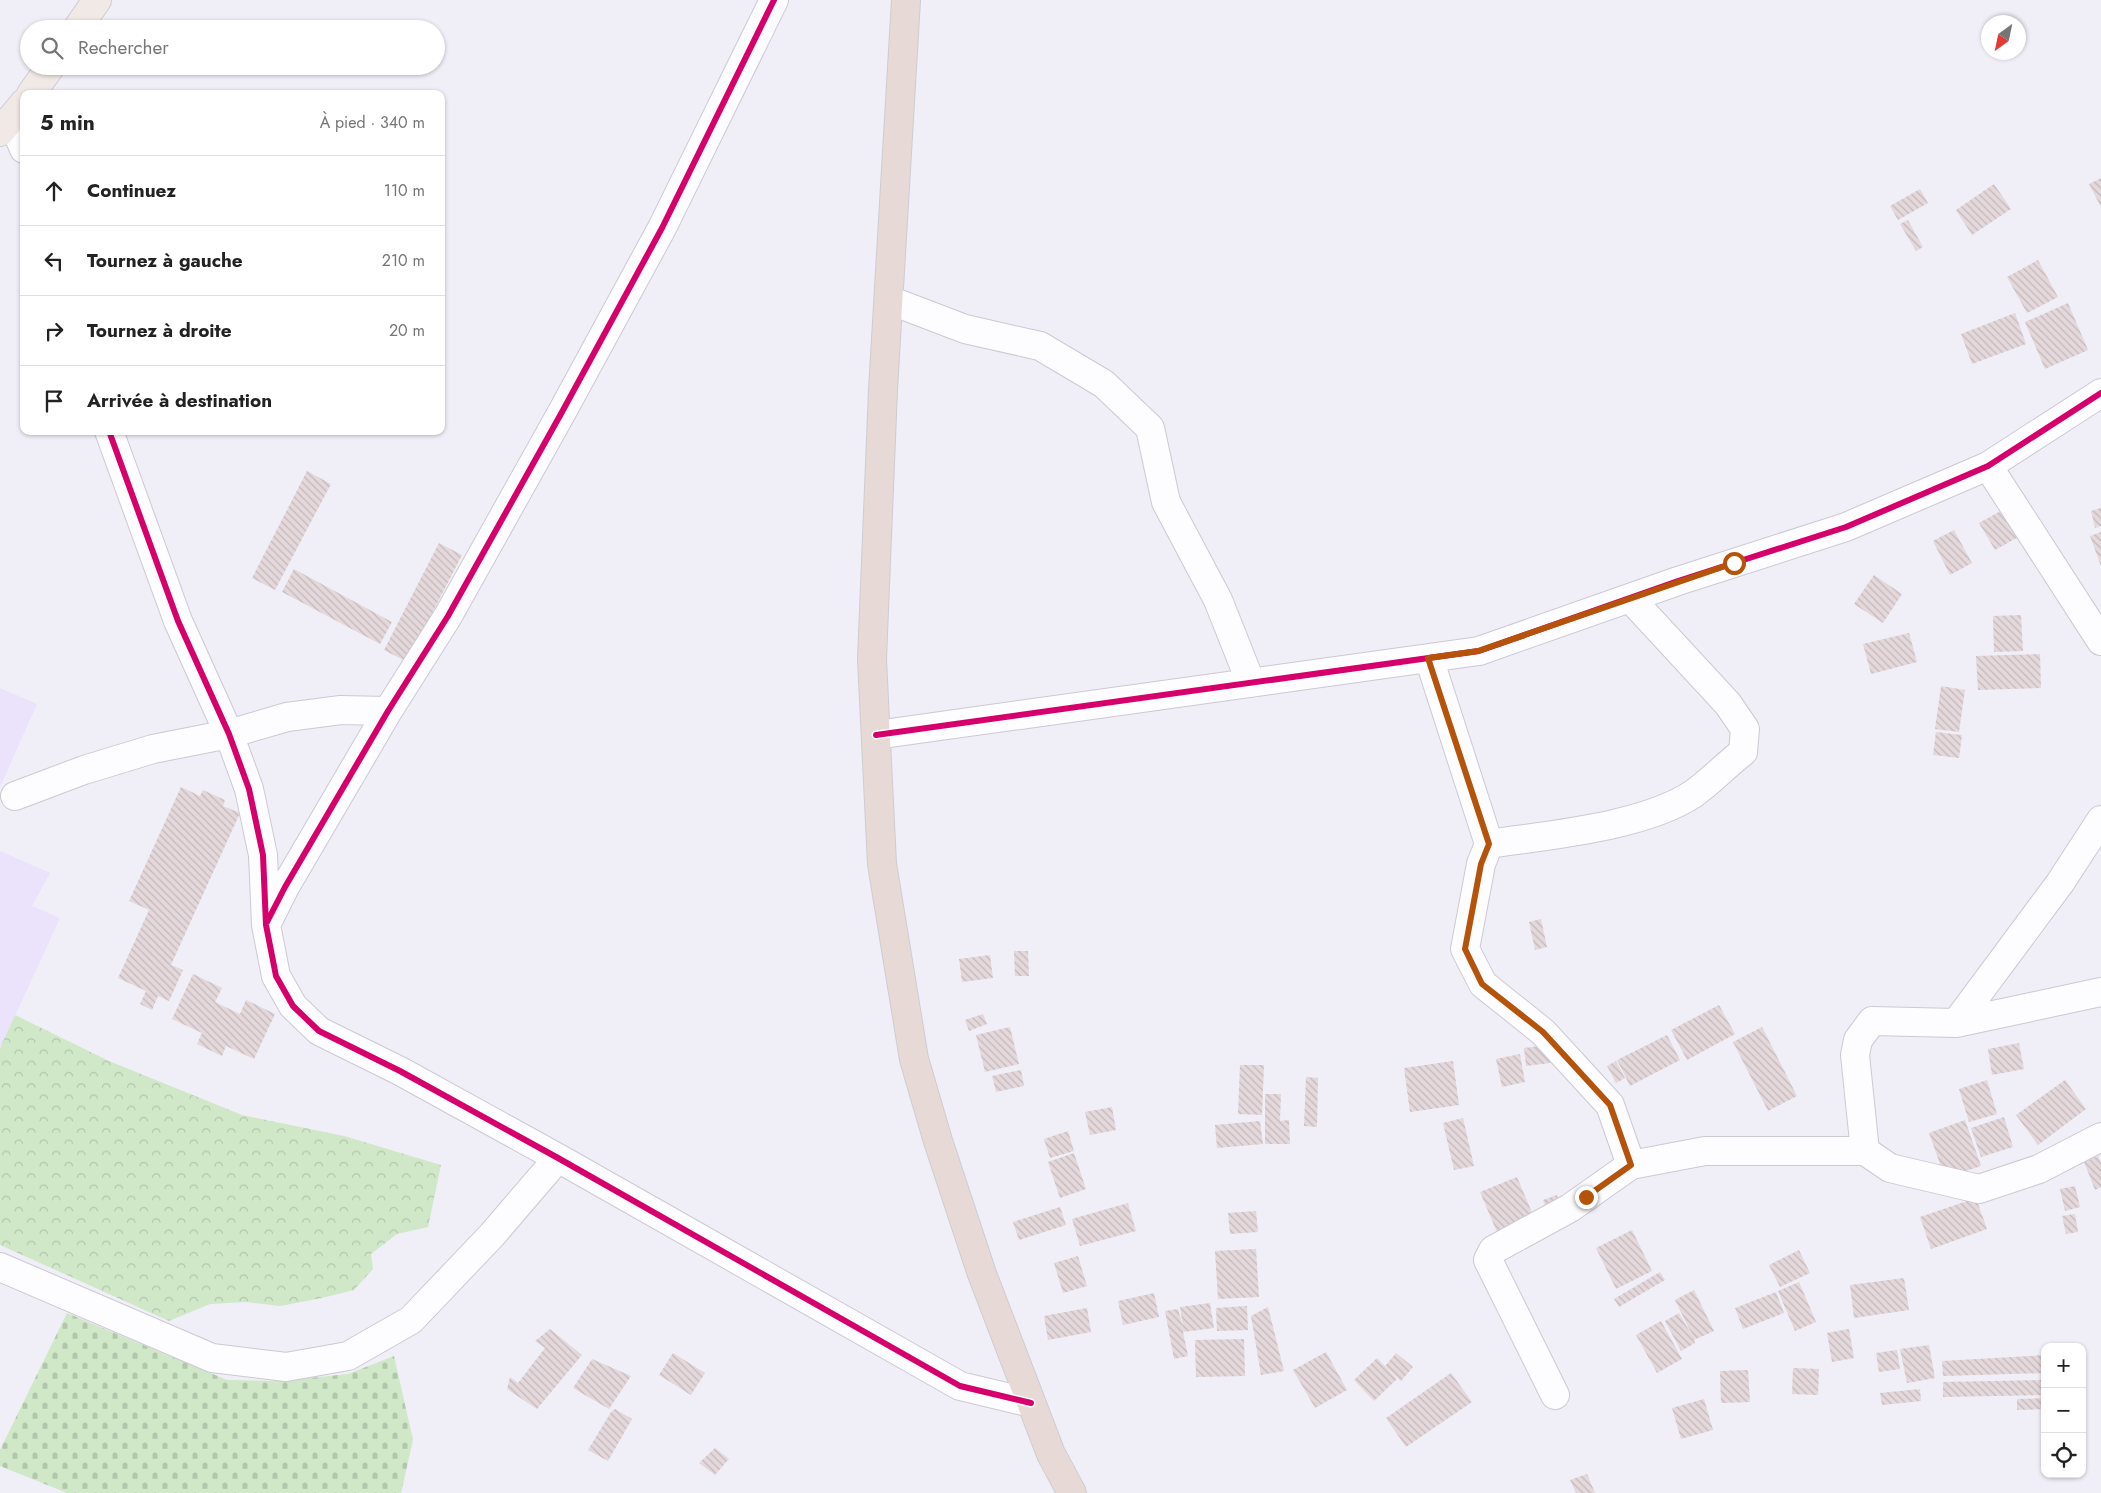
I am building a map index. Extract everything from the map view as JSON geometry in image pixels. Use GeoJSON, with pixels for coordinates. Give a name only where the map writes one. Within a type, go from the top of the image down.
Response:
{"type":"FeatureCollection","features":[{"type":"Feature","properties":{"kind":"highway"},"geometry":{"type":"LineString","coordinates":[[906,0],[872,658],[882,864],[914,1060],[938,1141],[982,1274],[1031,1404],[1051,1454],[1072,1493]]}},
{"type":"Feature","properties":{"kind":"main road"},"geometry":{"type":"LineString","coordinates":[[83,20],[97,0]]}},
{"type":"Feature","properties":{"kind":"main road"},"geometry":{"type":"LineString","coordinates":[[34,90],[45,75]]}},
{"type":"Feature","properties":{"kind":"street"},"geometry":{"type":"LineString","coordinates":[[266,925],[285,887],[388,711],[448,616],[562,412],[662,228],[774,0]]}},
{"type":"Feature","properties":{"kind":"street"},"geometry":{"type":"LineString","coordinates":[[12,118],[20,139]]}},
{"type":"Feature","properties":{"kind":"street"},"geometry":{"type":"LineString","coordinates":[[889,300],[965,329],[1040,346],[1104,384],[1150,428],[1166,502],[1218,600],[1251,683]]}},
{"type":"Feature","properties":{"kind":"street"},"geometry":{"type":"LineString","coordinates":[[876,735],[1478,651],[1846,526],[1988,466],[2101,393]]}},
{"type":"Feature","properties":{"kind":"street"},"geometry":{"type":"LineString","coordinates":[[110,435],[178,621],[229,734],[249,789],[263,855],[266,925],[276,976],[293,1006],[319,1031],[400,1071],[558,1158],[960,1386],[1031,1404]]}},
{"type":"Feature","properties":{"kind":"street"},"geometry":{"type":"LineString","coordinates":[[1988,466],[2101,641]]}},
{"type":"Feature","properties":{"kind":"street"},"geometry":{"type":"LineString","coordinates":[[1489,844],[1585,829],[1652,813],[1692,794],[1743,752],[1745,728],[1728,704],[1630,598]]}},
{"type":"Feature","properties":{"kind":"street"},"geometry":{"type":"LineString","coordinates":[[1428,658],[1489,844],[1481,864],[1465,949],[1482,984],[1543,1032],[1610,1105],[1631,1165]]}},
{"type":"Feature","properties":{"kind":"street"},"geometry":{"type":"LineString","coordinates":[[15,796],[84,770],[153,749],[229,734],[287,717],[341,710],[388,711]]}},
{"type":"Feature","properties":{"kind":"street"},"geometry":{"type":"LineString","coordinates":[[1956,1023],[2060,883],[2101,820]]}},
{"type":"Feature","properties":{"kind":"street"},"geometry":{"type":"LineString","coordinates":[[1865,1151],[1855,1055],[1858,1040],[1872,1021],[1956,1023],[2101,992]]}},
{"type":"Feature","properties":{"kind":"street"},"geometry":{"type":"LineString","coordinates":[[1555,1395],[1488,1260],[1493,1250],[1570,1208],[1631,1165],[1706,1151],[1865,1151],[1890,1168],[1979,1189],[2039,1169],[2101,1138]]}},
{"type":"Feature","properties":{"kind":"street"},"geometry":{"type":"LineString","coordinates":[[0,1267],[212,1358],[286,1367],[348,1356],[411,1320],[492,1235],[558,1158]]}},
{"type":"Feature","properties":{"kind":"shaded area"},"geometry":{"type":"Polygon","coordinates":[[[0,688],[37,704],[0,787],[0,688]]]}},
{"type":"Feature","properties":{"kind":"shaded area"},"geometry":{"type":"Polygon","coordinates":[[[0,851],[50,873],[32,906],[60,918],[0,1048],[0,851]]]}},
{"type":"Feature","properties":{"kind":"green space"},"geometry":{"type":"Polygon","coordinates":[[[15,1015],[109,1061],[242,1115],[344,1136],[441,1165],[428,1227],[397,1234],[371,1254],[373,1269],[354,1290],[280,1306],[246,1302],[210,1304],[169,1321],[0,1245],[0,1048],[15,1015]]]}},
{"type":"Feature","properties":{"kind":"green space"},"geometry":{"type":"Polygon","coordinates":[[[67,1313],[227,1380],[280,1381],[348,1374],[394,1356],[413,1440],[401,1493],[67,1493],[0,1466],[0,1450],[67,1313]]]}},
{"type":"Feature","properties":{"kind":"building"},"geometry":{"type":"Polygon","coordinates":[[[2101,178],[2101,207],[2089,184],[2101,178]]]}},
{"type":"Feature","properties":{"kind":"building"},"geometry":{"type":"Polygon","coordinates":[[[1994,184],[2011,209],[1972,235],[1956,210],[1994,184]]]}},
{"type":"Feature","properties":{"kind":"building"},"geometry":{"type":"Polygon","coordinates":[[[1920,189],[1928,203],[1898,220],[1890,206],[1920,189]]]}},
{"type":"Feature","properties":{"kind":"building"},"geometry":{"type":"Polygon","coordinates":[[[1908,220],[1923,247],[1916,251],[1900,224],[1908,220]]]}},
{"type":"Feature","properties":{"kind":"building"},"geometry":{"type":"Polygon","coordinates":[[[2038,260],[2058,297],[2027,313],[2007,277],[2038,260]]]}},
{"type":"Feature","properties":{"kind":"building"},"geometry":{"type":"Polygon","coordinates":[[[2068,303],[2088,350],[2045,369],[2025,322],[2068,303]]]}},
{"type":"Feature","properties":{"kind":"building"},"geometry":{"type":"Polygon","coordinates":[[[2015,313],[2026,344],[1972,364],[1961,334],[2015,313]]]}},
{"type":"Feature","properties":{"kind":"building"},"geometry":{"type":"Polygon","coordinates":[[[307,471],[331,484],[275,590],[252,578],[307,471]]]}},
{"type":"Feature","properties":{"kind":"building"},"geometry":{"type":"Polygon","coordinates":[[[2006,508],[2022,535],[1995,550],[1979,523],[2006,508]]]}},
{"type":"Feature","properties":{"kind":"building"},"geometry":{"type":"Polygon","coordinates":[[[2101,508],[2101,526],[2095,528],[2091,511],[2101,508]]]}},
{"type":"Feature","properties":{"kind":"building"},"geometry":{"type":"Polygon","coordinates":[[[1954,530],[1972,563],[1950,575],[1933,541],[1954,530]]]}},
{"type":"Feature","properties":{"kind":"building"},"geometry":{"type":"Polygon","coordinates":[[[2101,532],[2101,566],[2090,536],[2101,532]]]}},
{"type":"Feature","properties":{"kind":"building"},"geometry":{"type":"Polygon","coordinates":[[[439,543],[462,555],[407,662],[384,650],[439,543]]]}},
{"type":"Feature","properties":{"kind":"building"},"geometry":{"type":"Polygon","coordinates":[[[294,569],[392,622],[380,644],[282,592],[294,569]]]}},
{"type":"Feature","properties":{"kind":"building"},"geometry":{"type":"Polygon","coordinates":[[[1874,575],[1902,594],[1883,623],[1854,604],[1874,575]]]}},
{"type":"Feature","properties":{"kind":"building"},"geometry":{"type":"Polygon","coordinates":[[[2021,615],[2023,651],[1994,652],[1993,616],[2021,615]]]}},
{"type":"Feature","properties":{"kind":"building"},"geometry":{"type":"Polygon","coordinates":[[[1909,633],[1917,662],[1871,674],[1863,644],[1909,633]]]}},
{"type":"Feature","properties":{"kind":"building"},"geometry":{"type":"Polygon","coordinates":[[[2040,654],[2041,688],[1978,690],[1976,656],[2040,654]]]}},
{"type":"Feature","properties":{"kind":"building"},"geometry":{"type":"Polygon","coordinates":[[[1941,686],[1965,690],[1959,732],[1935,729],[1941,686]]]}},
{"type":"Feature","properties":{"kind":"building"},"geometry":{"type":"Polygon","coordinates":[[[1936,732],[1962,735],[1959,758],[1933,755],[1936,732]]]}},
{"type":"Feature","properties":{"kind":"building"},"geometry":{"type":"Polygon","coordinates":[[[181,787],[200,796],[203,790],[225,800],[223,806],[240,813],[171,965],[183,970],[169,1001],[158,996],[152,1010],[140,1004],[146,991],[118,978],[149,910],[129,901],[181,787]]]}},
{"type":"Feature","properties":{"kind":"building"},"geometry":{"type":"Polygon","coordinates":[[[1541,919],[1547,947],[1535,950],[1529,922],[1541,919]]]}},
{"type":"Feature","properties":{"kind":"building"},"geometry":{"type":"Polygon","coordinates":[[[1014,951],[1028,951],[1029,976],[1015,976],[1014,951]]]}},
{"type":"Feature","properties":{"kind":"building"},"geometry":{"type":"Polygon","coordinates":[[[990,955],[993,978],[962,982],[959,959],[990,955]]]}},
{"type":"Feature","properties":{"kind":"building"},"geometry":{"type":"Polygon","coordinates":[[[193,974],[222,988],[215,1002],[240,1014],[246,1000],[275,1014],[254,1059],[226,1046],[222,1056],[197,1044],[202,1033],[172,1019],[193,974]]]}},
{"type":"Feature","properties":{"kind":"building"},"geometry":{"type":"Polygon","coordinates":[[[1719,1005],[1735,1034],[1687,1060],[1671,1030],[1719,1005]]]}},
{"type":"Feature","properties":{"kind":"building"},"geometry":{"type":"Polygon","coordinates":[[[983,1014],[987,1024],[969,1031],[965,1020],[983,1014]]]}},
{"type":"Feature","properties":{"kind":"building"},"geometry":{"type":"Polygon","coordinates":[[[1010,1027],[1019,1064],[985,1072],[976,1035],[1010,1027]]]}},
{"type":"Feature","properties":{"kind":"building"},"geometry":{"type":"Polygon","coordinates":[[[1762,1027],[1797,1096],[1768,1111],[1733,1042],[1762,1027]]]}},
{"type":"Feature","properties":{"kind":"building"},"geometry":{"type":"Polygon","coordinates":[[[1667,1035],[1680,1060],[1630,1086],[1617,1060],[1667,1035]]]}},
{"type":"Feature","properties":{"kind":"building"},"geometry":{"type":"Polygon","coordinates":[[[2019,1043],[2024,1069],[1992,1075],[1988,1049],[2019,1043]]]}},
{"type":"Feature","properties":{"kind":"building"},"geometry":{"type":"Polygon","coordinates":[[[1548,1045],[1550,1063],[1526,1066],[1524,1048],[1548,1045]]]}},
{"type":"Feature","properties":{"kind":"building"},"geometry":{"type":"Polygon","coordinates":[[[1520,1054],[1525,1082],[1502,1087],[1496,1059],[1520,1054]]]}},
{"type":"Feature","properties":{"kind":"building"},"geometry":{"type":"Polygon","coordinates":[[[1453,1061],[1459,1105],[1410,1112],[1404,1068],[1453,1061]]]}},
{"type":"Feature","properties":{"kind":"building"},"geometry":{"type":"Polygon","coordinates":[[[1616,1061],[1625,1078],[1616,1083],[1607,1066],[1616,1061]]]}},
{"type":"Feature","properties":{"kind":"building"},"geometry":{"type":"Polygon","coordinates":[[[1240,1065],[1264,1065],[1262,1115],[1238,1114],[1240,1065]]]}},
{"type":"Feature","properties":{"kind":"building"},"geometry":{"type":"Polygon","coordinates":[[[1021,1070],[1024,1086],[996,1092],[992,1076],[1021,1070]]]}},
{"type":"Feature","properties":{"kind":"building"},"geometry":{"type":"Polygon","coordinates":[[[1306,1077],[1318,1078],[1317,1127],[1304,1126],[1306,1077]]]}},
{"type":"Feature","properties":{"kind":"building"},"geometry":{"type":"Polygon","coordinates":[[[1987,1080],[1997,1114],[1969,1122],[1959,1089],[1987,1080]]]}},
{"type":"Feature","properties":{"kind":"building"},"geometry":{"type":"Polygon","coordinates":[[[2065,1080],[2086,1109],[2038,1145],[2016,1115],[2065,1080]]]}},
{"type":"Feature","properties":{"kind":"building"},"geometry":{"type":"Polygon","coordinates":[[[1265,1094],[1281,1094],[1280,1121],[1289,1120],[1290,1144],[1265,1144],[1265,1094]]]}},
{"type":"Feature","properties":{"kind":"building"},"geometry":{"type":"Polygon","coordinates":[[[1112,1107],[1116,1130],[1090,1135],[1085,1112],[1112,1107]]]}},
{"type":"Feature","properties":{"kind":"building"},"geometry":{"type":"Polygon","coordinates":[[[2004,1117],[2013,1147],[1981,1157],[1971,1128],[2004,1117]]]}},
{"type":"Feature","properties":{"kind":"building"},"geometry":{"type":"Polygon","coordinates":[[[1463,1118],[1474,1166],[1454,1170],[1443,1123],[1463,1118]]]}},
{"type":"Feature","properties":{"kind":"building"},"geometry":{"type":"Polygon","coordinates":[[[1965,1120],[1981,1166],[1945,1178],[1929,1133],[1965,1120]]]}},
{"type":"Feature","properties":{"kind":"building"},"geometry":{"type":"Polygon","coordinates":[[[1260,1121],[1263,1144],[1217,1148],[1215,1125],[1260,1121]]]}},
{"type":"Feature","properties":{"kind":"building"},"geometry":{"type":"Polygon","coordinates":[[[1068,1131],[1074,1151],[1050,1158],[1044,1139],[1068,1131]]]}},
{"type":"Feature","properties":{"kind":"building"},"geometry":{"type":"Polygon","coordinates":[[[1074,1153],[1086,1189],[1060,1198],[1048,1162],[1074,1153]]]}},
{"type":"Feature","properties":{"kind":"building"},"geometry":{"type":"Polygon","coordinates":[[[2098,1156],[2101,1163],[2101,1187],[2095,1190],[2084,1162],[2098,1156]]]}},
{"type":"Feature","properties":{"kind":"building"},"geometry":{"type":"Polygon","coordinates":[[[1517,1177],[1536,1222],[1499,1237],[1480,1192],[1517,1177]]]}},
{"type":"Feature","properties":{"kind":"building"},"geometry":{"type":"Polygon","coordinates":[[[2075,1186],[2080,1207],[2065,1211],[2060,1189],[2075,1186]]]}},
{"type":"Feature","properties":{"kind":"building"},"geometry":{"type":"Polygon","coordinates":[[[1557,1195],[1563,1213],[1549,1217],[1543,1200],[1557,1195]]]}},
{"type":"Feature","properties":{"kind":"building"},"geometry":{"type":"Polygon","coordinates":[[[1976,1198],[1987,1229],[1931,1249],[1920,1217],[1976,1198]]]}},
{"type":"Feature","properties":{"kind":"building"},"geometry":{"type":"Polygon","coordinates":[[[1128,1203],[1136,1231],[1080,1246],[1072,1219],[1128,1203]]]}},
{"type":"Feature","properties":{"kind":"building"},"geometry":{"type":"Polygon","coordinates":[[[1060,1207],[1066,1225],[1019,1240],[1013,1222],[1060,1207]]]}},
{"type":"Feature","properties":{"kind":"building"},"geometry":{"type":"Polygon","coordinates":[[[1256,1211],[1258,1232],[1230,1234],[1228,1213],[1256,1211]]]}},
{"type":"Feature","properties":{"kind":"building"},"geometry":{"type":"Polygon","coordinates":[[[2075,1214],[2078,1232],[2066,1234],[2062,1216],[2075,1214]]]}},
{"type":"Feature","properties":{"kind":"building"},"geometry":{"type":"Polygon","coordinates":[[[1632,1230],[1652,1271],[1616,1289],[1596,1248],[1632,1230]]]}},
{"type":"Feature","properties":{"kind":"building"},"geometry":{"type":"Polygon","coordinates":[[[1256,1249],[1259,1297],[1218,1299],[1215,1251],[1256,1249]]]}},
{"type":"Feature","properties":{"kind":"building"},"geometry":{"type":"Polygon","coordinates":[[[1799,1250],[1810,1273],[1780,1287],[1769,1265],[1799,1250]]]}},
{"type":"Feature","properties":{"kind":"building"},"geometry":{"type":"Polygon","coordinates":[[[1078,1256],[1087,1286],[1063,1293],[1054,1263],[1078,1256]]]}},
{"type":"Feature","properties":{"kind":"building"},"geometry":{"type":"Polygon","coordinates":[[[1660,1272],[1665,1280],[1619,1307],[1614,1299],[1660,1272]]]}},
{"type":"Feature","properties":{"kind":"building"},"geometry":{"type":"Polygon","coordinates":[[[1904,1278],[1909,1310],[1854,1318],[1850,1285],[1904,1278]]]}},
{"type":"Feature","properties":{"kind":"building"},"geometry":{"type":"Polygon","coordinates":[[[1799,1282],[1816,1322],[1795,1331],[1778,1291],[1799,1282]]]}},
{"type":"Feature","properties":{"kind":"building"},"geometry":{"type":"Polygon","coordinates":[[[1694,1290],[1714,1331],[1694,1340],[1695,1343],[1681,1351],[1665,1321],[1679,1313],[1693,1337],[1675,1300],[1694,1290]]]}},
{"type":"Feature","properties":{"kind":"building"},"geometry":{"type":"Polygon","coordinates":[[[1776,1292],[1784,1313],[1743,1329],[1735,1308],[1776,1292]]]}},
{"type":"Feature","properties":{"kind":"building"},"geometry":{"type":"Polygon","coordinates":[[[1154,1293],[1159,1317],[1123,1325],[1118,1301],[1154,1293]]]}},
{"type":"Feature","properties":{"kind":"building"},"geometry":{"type":"Polygon","coordinates":[[[1210,1303],[1214,1328],[1183,1332],[1188,1356],[1174,1359],[1165,1311],[1178,1309],[1183,1327],[1180,1307],[1210,1303]]]}},
{"type":"Feature","properties":{"kind":"building"},"geometry":{"type":"Polygon","coordinates":[[[1247,1306],[1248,1330],[1217,1331],[1216,1308],[1247,1306]]]}},
{"type":"Feature","properties":{"kind":"building"},"geometry":{"type":"Polygon","coordinates":[[[1268,1307],[1284,1371],[1261,1375],[1251,1316],[1268,1307]]]}},
{"type":"Feature","properties":{"kind":"building"},"geometry":{"type":"Polygon","coordinates":[[[1087,1308],[1091,1332],[1048,1340],[1044,1316],[1087,1308]]]}},
{"type":"Feature","properties":{"kind":"building"},"geometry":{"type":"Polygon","coordinates":[[[1661,1321],[1682,1359],[1657,1373],[1636,1335],[1661,1321]]]}},
{"type":"Feature","properties":{"kind":"building"},"geometry":{"type":"Polygon","coordinates":[[[550,1329],[582,1355],[537,1409],[507,1389],[510,1377],[518,1383],[545,1348],[535,1341],[550,1329]]]}},
{"type":"Feature","properties":{"kind":"building"},"geometry":{"type":"Polygon","coordinates":[[[1849,1329],[1854,1358],[1832,1362],[1827,1333],[1849,1329]]]}},
{"type":"Feature","properties":{"kind":"building"},"geometry":{"type":"Polygon","coordinates":[[[1244,1339],[1245,1376],[1196,1377],[1195,1340],[1244,1339]]]}},
{"type":"Feature","properties":{"kind":"building"},"geometry":{"type":"Polygon","coordinates":[[[1929,1345],[1935,1378],[1907,1383],[1900,1349],[1929,1345]]]}},
{"type":"Feature","properties":{"kind":"building"},"geometry":{"type":"Polygon","coordinates":[[[1897,1350],[1900,1369],[1879,1372],[1876,1353],[1897,1350]]]}},
{"type":"Feature","properties":{"kind":"building"},"geometry":{"type":"Polygon","coordinates":[[[1326,1352],[1347,1390],[1315,1408],[1293,1370],[1326,1352]]]}},
{"type":"Feature","properties":{"kind":"building"},"geometry":{"type":"Polygon","coordinates":[[[673,1353],[705,1373],[691,1395],[659,1375],[673,1353]]]}},
{"type":"Feature","properties":{"kind":"building"},"geometry":{"type":"Polygon","coordinates":[[[1396,1353],[1413,1367],[1401,1381],[1385,1366],[1396,1353]]]}},
{"type":"Feature","properties":{"kind":"building"},"geometry":{"type":"Polygon","coordinates":[[[2041,1355],[2041,1373],[1943,1376],[1942,1361],[2041,1355]]]}},
{"type":"Feature","properties":{"kind":"building"},"geometry":{"type":"Polygon","coordinates":[[[1377,1358],[1397,1379],[1374,1401],[1354,1380],[1377,1358]]]}},
{"type":"Feature","properties":{"kind":"building"},"geometry":{"type":"Polygon","coordinates":[[[592,1359],[631,1376],[609,1409],[573,1388],[592,1359]]]}},
{"type":"Feature","properties":{"kind":"building"},"geometry":{"type":"Polygon","coordinates":[[[1793,1368],[1819,1369],[1818,1395],[1792,1394],[1793,1368]]]}},
{"type":"Feature","properties":{"kind":"building"},"geometry":{"type":"Polygon","coordinates":[[[1748,1370],[1750,1402],[1721,1403],[1720,1371],[1748,1370]]]}},
{"type":"Feature","properties":{"kind":"building"},"geometry":{"type":"Polygon","coordinates":[[[1451,1373],[1472,1402],[1406,1447],[1386,1418],[1451,1373]]]}},
{"type":"Feature","properties":{"kind":"building"},"geometry":{"type":"Polygon","coordinates":[[[2041,1380],[2041,1395],[1943,1397],[1943,1382],[2041,1380]]]}},
{"type":"Feature","properties":{"kind":"building"},"geometry":{"type":"Polygon","coordinates":[[[1920,1389],[1921,1401],[1882,1405],[1880,1393],[1920,1389]]]}},
{"type":"Feature","properties":{"kind":"building"},"geometry":{"type":"Polygon","coordinates":[[[2041,1398],[2041,1409],[2017,1410],[2017,1399],[2041,1398]]]}},
{"type":"Feature","properties":{"kind":"building"},"geometry":{"type":"Polygon","coordinates":[[[1704,1399],[1713,1430],[1681,1439],[1672,1408],[1704,1399]]]}},
{"type":"Feature","properties":{"kind":"building"},"geometry":{"type":"Polygon","coordinates":[[[615,1409],[632,1419],[608,1461],[588,1450],[611,1412],[615,1409]]]}},
{"type":"Feature","properties":{"kind":"building"},"geometry":{"type":"Polygon","coordinates":[[[715,1448],[729,1459],[715,1475],[699,1463],[715,1448]]]}},
{"type":"Feature","properties":{"kind":"building"},"geometry":{"type":"Polygon","coordinates":[[[1587,1474],[1595,1493],[1576,1493],[1570,1480],[1587,1474]]]}},
{"type":"Feature","properties":{"kind":"cycle path"},"geometry":{"type":"LineString","coordinates":[[266,924],[285,887],[388,711],[448,616],[562,412],[662,228],[774,0]]}},
{"type":"Feature","properties":{"kind":"cycle path"},"geometry":{"type":"LineString","coordinates":[[876,735],[1479,651],[1678,581],[1846,527],[1988,466],[2101,393]]}},
{"type":"Feature","properties":{"kind":"cycle path"},"geometry":{"type":"LineString","coordinates":[[110,435],[178,621],[229,734],[249,789],[263,855],[266,925],[276,976],[293,1006],[319,1031],[400,1071],[558,1158],[960,1386],[1031,1403]]}},
{"type":"Feature","properties":{"kind":"route"},"geometry":{"type":"LineString","coordinates":[[1586,1197],[1631,1165],[1610,1105],[1543,1032],[1482,984],[1465,949],[1481,864],[1489,844],[1428,658],[1478,651],[1734,563]]}}]}
